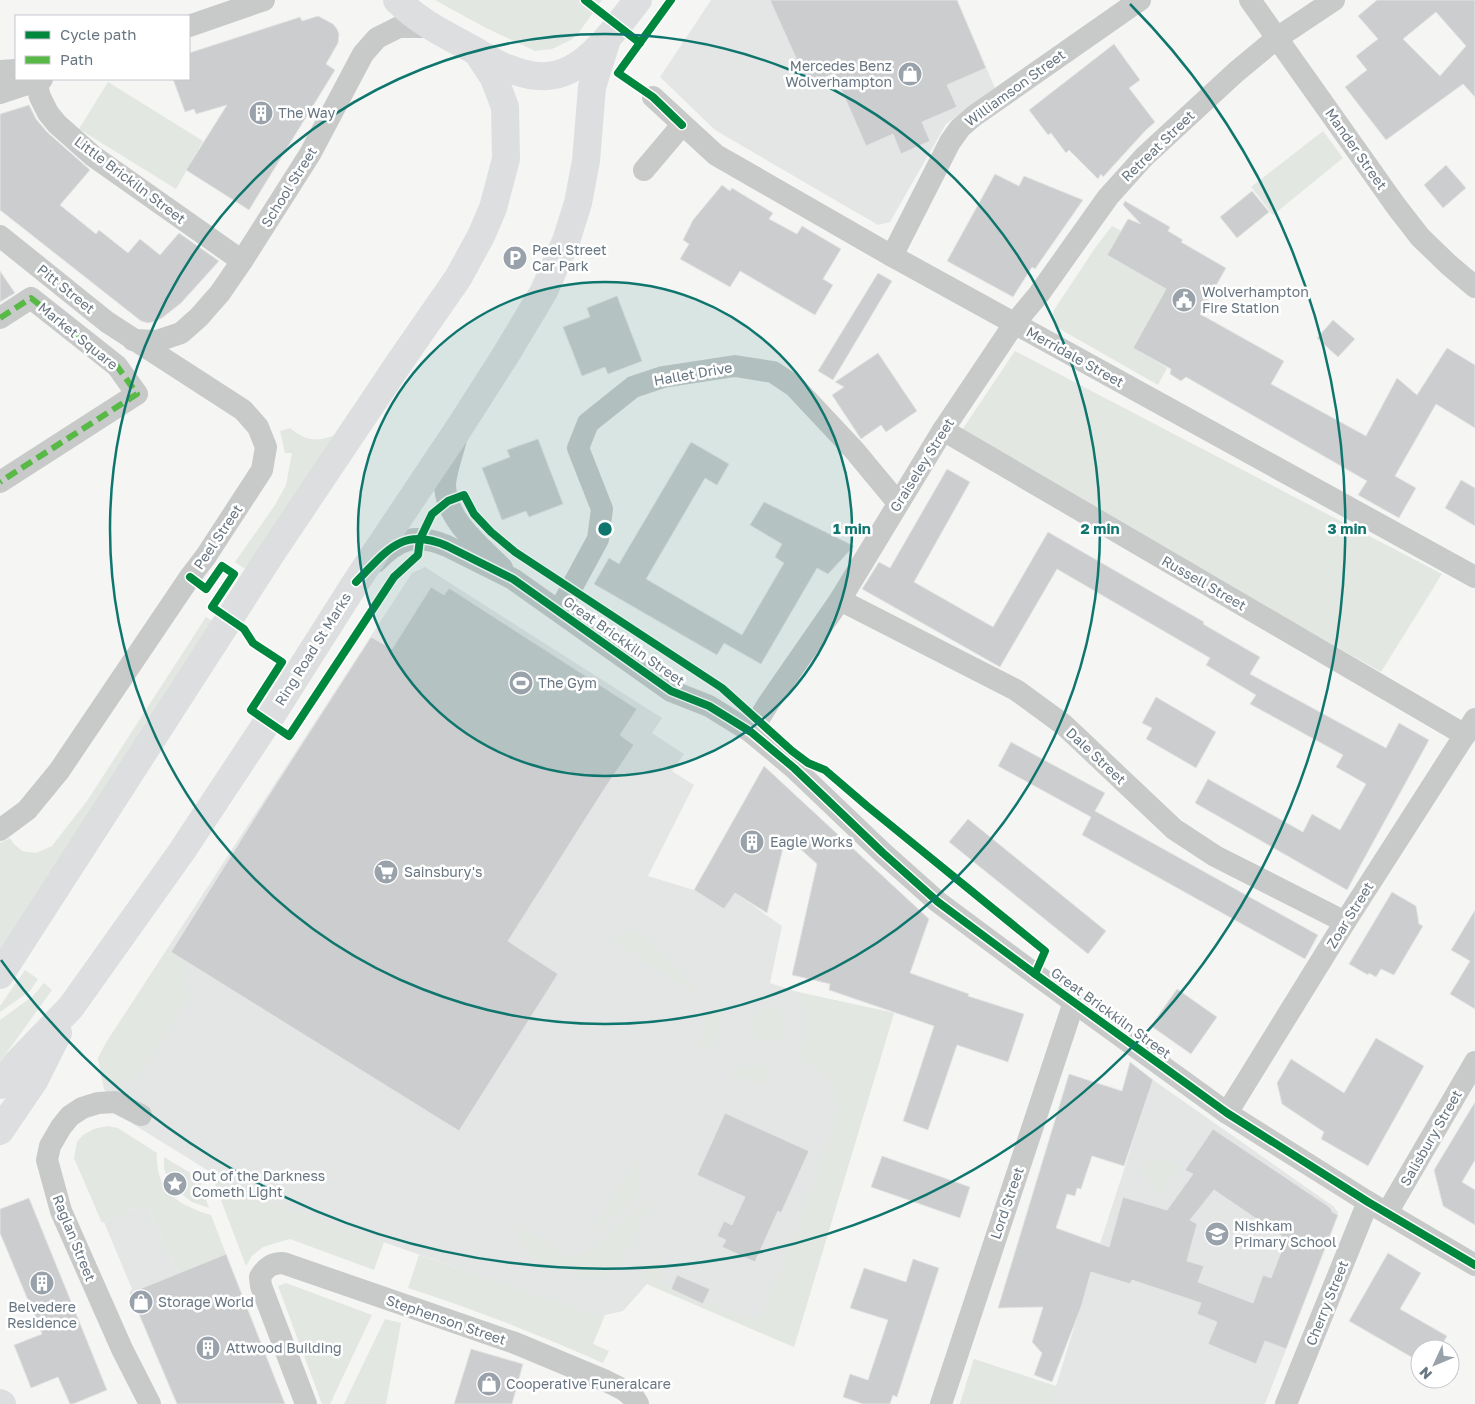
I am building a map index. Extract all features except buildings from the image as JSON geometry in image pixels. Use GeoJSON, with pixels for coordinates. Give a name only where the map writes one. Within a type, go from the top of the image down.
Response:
{"type":"FeatureCollection","features":[{"type":"Feature","properties":{"kind":"highway"},"geometry":{"type":"LineString","coordinates":[[397,0],[412,14],[505,68],[535,76],[563,73],[586,59],[607,39],[638,0]]}},
{"type":"Feature","properties":{"kind":"highway","name":"Ring Road St Marks"},"geometry":{"type":"LineString","coordinates":[[0,1085],[17,1063],[71,1007],[182,851],[268,721],[356,582],[459,428],[544,291],[566,241],[578,203],[586,161],[592,87],[607,39]]}},
{"type":"Feature","properties":{"kind":"highway"},"geometry":{"type":"LineString","coordinates":[[0,975],[273,551],[458,278],[481,236],[493,208],[506,159],[505,107],[494,78],[477,52]]}},
{"type":"Feature","properties":{"kind":"highway"},"geometry":{"type":"LineString","coordinates":[[0,1131],[34,1081],[71,1007]]}},
{"type":"Feature","properties":{"kind":"street","name":"Williamson Street"},"geometry":{"type":"LineString","coordinates":[[892,256],[950,142],[960,128],[974,116],[1140,0]]}},
{"type":"Feature","properties":{"kind":"street","name":"Mander Street"},"geometry":{"type":"LineString","coordinates":[[1250,0],[1420,237],[1475,287]]}},
{"type":"Feature","properties":{"kind":"street","name":"Retreat Street"},"geometry":{"type":"LineString","coordinates":[[1014,324],[1039,294],[1108,197],[1144,157],[1236,72],[1277,38],[1334,0]]}},
{"type":"Feature","properties":{"kind":"street"},"geometry":{"type":"LineString","coordinates":[[190,26],[261,1]]}},
{"type":"Feature","properties":{"kind":"street","name":"School Street"},"geometry":{"type":"LineString","coordinates":[[133,340],[157,341],[181,333],[220,294],[310,154],[363,54],[377,38],[398,27],[433,27]]}},
{"type":"Feature","properties":{"kind":"street"},"geometry":{"type":"LineString","coordinates":[[0,71],[15,70]]}},
{"type":"Feature","properties":{"kind":"street"},"geometry":{"type":"LineString","coordinates":[[0,94],[39,80]]}},
{"type":"Feature","properties":{"kind":"street","name":"Little Brickiln Street"},"geometry":{"type":"LineString","coordinates":[[39,80],[40,97],[48,113],[57,124],[94,156],[242,262]]}},
{"type":"Feature","properties":{"kind":"street","name":"Merridale Street"},"geometry":{"type":"LineString","coordinates":[[654,97],[716,155],[1014,324],[1475,577]]}},
{"type":"Feature","properties":{"kind":"street"},"geometry":{"type":"LineString","coordinates":[[644,170],[682,125]]}},
{"type":"Feature","properties":{"kind":"street","name":"Pitt Street"},"geometry":{"type":"LineString","coordinates":[[0,236],[107,322],[133,340]]}},
{"type":"Feature","properties":{"kind":"street","name":"Market Square"},"geometry":{"type":"LineString","coordinates":[[0,318],[31,298],[118,366],[137,394],[0,482]]}},
{"type":"Feature","properties":{"kind":"street","name":"Graiseley Street"},"geometry":{"type":"LineString","coordinates":[[751,732],[768,704],[840,600],[943,430],[1014,324]]}},
{"type":"Feature","properties":{"kind":"street","name":"Peel Street"},"geometry":{"type":"LineString","coordinates":[[0,830],[27,810],[59,771],[206,556],[262,470],[266,447],[258,427],[243,410],[133,340]]}},
{"type":"Feature","properties":{"kind":"street","name":"Hallet Drive"},"geometry":{"type":"LineString","coordinates":[[559,611],[598,539],[602,509],[578,448],[588,423],[633,387],[655,379],[735,366],[773,372],[794,386],[854,450],[898,503]]}},
{"type":"Feature","properties":{"kind":"street"},"geometry":{"type":"LineString","coordinates":[[459,428],[445,482],[450,508],[460,524],[513,579]]}},
{"type":"Feature","properties":{"kind":"street","name":"Russell Street"},"geometry":{"type":"LineString","coordinates":[[943,430],[1470,727]]}},
{"type":"Feature","properties":{"kind":"street","name":"Great Brickkiln Street"},"geometry":{"type":"LineString","coordinates":[[356,582],[395,545],[420,538],[447,546],[513,579],[671,691],[709,706],[751,732],[794,768],[883,853],[938,902],[1227,1113],[1378,1208],[1475,1265]]}},
{"type":"Feature","properties":{"kind":"street","name":"Dale Street"},"geometry":{"type":"LineString","coordinates":[[840,600],[1016,690],[1064,725],[1174,829],[1214,856],[1345,922]]}},
{"type":"Feature","properties":{"kind":"street","name":"Zoar Street"},"geometry":{"type":"LineString","coordinates":[[1227,1113],[1345,922],[1470,727]]}},
{"type":"Feature","properties":{"kind":"street","name":"Lord Street"},"geometry":{"type":"LineString","coordinates":[[941,1404],[1074,1002]]}},
{"type":"Feature","properties":{"kind":"street","name":"Salisbury Street"},"geometry":{"type":"LineString","coordinates":[[1378,1208],[1475,1062]]}},
{"type":"Feature","properties":{"kind":"street","name":"Raglan Street"},"geometry":{"type":"LineString","coordinates":[[141,1115],[115,1102],[98,1103],[82,1108],[70,1116],[61,1127],[50,1146],[47,1160],[61,1211],[144,1399]]}},
{"type":"Feature","properties":{"kind":"street","name":"Cherry Street"},"geometry":{"type":"LineString","coordinates":[[1286,1404],[1378,1208]]}},
{"type":"Feature","properties":{"kind":"street","name":"Stephenson Street"},"geometry":{"type":"LineString","coordinates":[[306,1404],[261,1286],[260,1277],[265,1268],[275,1263],[283,1263],[515,1343],[606,1381],[624,1390],[635,1398],[638,1404]]}},
{"type":"Feature","properties":{"kind":"shaded area"},"geometry":{"type":"Polygon","coordinates":[[[435,0],[602,0],[580,31],[571,40],[552,49],[535,51],[484,27],[435,0]]]}},
{"type":"Feature","properties":{"kind":"shaded area"},"geometry":{"type":"Polygon","coordinates":[[[711,0],[957,0],[995,88],[946,124],[890,222],[878,225],[715,130],[660,77],[711,0]]]}},
{"type":"Feature","properties":{"kind":"shaded area"},"geometry":{"type":"Polygon","coordinates":[[[108,82],[203,141],[176,189],[79,129],[108,82]]]}},
{"type":"Feature","properties":{"kind":"shaded area"},"geometry":{"type":"Polygon","coordinates":[[[1323,131],[1343,158],[1273,215],[1251,187],[1323,131]]]}},
{"type":"Feature","properties":{"kind":"shaded area"},"geometry":{"type":"Polygon","coordinates":[[[1112,226],[1121,231],[1108,256],[1144,276],[1174,276],[1133,347],[1167,368],[1158,385],[1058,328],[1053,320],[1054,310],[1112,226]]]}},
{"type":"Feature","properties":{"kind":"shaded area"},"geometry":{"type":"Polygon","coordinates":[[[1015,351],[1442,574],[1381,672],[1068,494],[962,430],[1015,351]]]}},
{"type":"Feature","properties":{"kind":"shaded area"},"geometry":{"type":"Polygon","coordinates":[[[290,428],[302,436],[313,439],[338,434],[248,571],[235,562],[275,505],[286,485],[292,453],[285,453],[280,431],[290,428]]]}},
{"type":"Feature","properties":{"kind":"shaded area"},"geometry":{"type":"Polygon","coordinates":[[[425,567],[662,718],[652,733],[684,754],[672,771],[694,785],[648,876],[694,890],[724,909],[735,893],[782,926],[770,983],[798,992],[894,1013],[794,1347],[647,1284],[623,1311],[605,1315],[588,1314],[255,1197],[220,1178],[120,1116],[104,1089],[98,1058],[106,1043],[412,573],[425,567]]]}},
{"type":"Feature","properties":{"kind":"shaded area"},"geometry":{"type":"Polygon","coordinates":[[[206,617],[215,623],[0,952],[0,843],[10,838],[22,851],[36,853],[52,846],[87,801],[206,617]]]}},
{"type":"Feature","properties":{"kind":"shaded area"},"geometry":{"type":"Polygon","coordinates":[[[636,929],[707,1001],[610,939],[636,929]]]}},
{"type":"Feature","properties":{"kind":"shaded area"},"geometry":{"type":"Polygon","coordinates":[[[168,948],[180,957],[188,998],[141,1071],[123,1083],[113,1083],[102,1079],[98,1058],[168,948]]]}},
{"type":"Feature","properties":{"kind":"shaded area"},"geometry":{"type":"Polygon","coordinates":[[[25,970],[38,979],[30,991],[0,1012],[0,1006],[25,970]]]}},
{"type":"Feature","properties":{"kind":"shaded area"},"geometry":{"type":"Polygon","coordinates":[[[44,983],[52,990],[0,1062],[0,1020],[33,996],[44,983]]]}},
{"type":"Feature","properties":{"kind":"shaded area"},"geometry":{"type":"Polygon","coordinates":[[[797,992],[894,1013],[794,1347],[647,1284],[643,1276],[650,1263],[659,1259],[663,1267],[659,1279],[660,1282],[668,1286],[673,1285],[671,1290],[703,1304],[705,1300],[745,1319],[755,1318],[764,1309],[801,1222],[837,1115],[836,1092],[831,1081],[800,1055],[809,1034],[810,1020],[797,992]]]}},
{"type":"Feature","properties":{"kind":"shaded area"},"geometry":{"type":"Polygon","coordinates":[[[718,1001],[723,1014],[708,1052],[699,1046],[704,1020],[718,1001]]]}},
{"type":"Feature","properties":{"kind":"shaded area"},"geometry":{"type":"Polygon","coordinates":[[[769,1008],[776,1009],[781,1013],[785,1018],[785,1032],[781,1037],[776,1041],[769,1042],[762,1041],[757,1037],[753,1032],[752,1025],[753,1018],[757,1013],[762,1009],[769,1008]]]}},
{"type":"Feature","properties":{"kind":"shaded area"},"geometry":{"type":"Polygon","coordinates":[[[753,1065],[766,1069],[770,1077],[767,1081],[756,1083],[739,1076],[732,1081],[730,1080],[733,1073],[738,1069],[753,1065]]]}},
{"type":"Feature","properties":{"kind":"shaded area","name":"Nishkam Primary School"},"geometry":{"type":"Polygon","coordinates":[[[1153,1080],[1333,1206],[1338,1212],[1265,1404],[960,1404],[974,1359],[1056,1386],[1153,1080]]]}},
{"type":"Feature","properties":{"kind":"shaded area"},"geometry":{"type":"Polygon","coordinates":[[[107,1126],[118,1128],[157,1153],[157,1166],[165,1187],[179,1201],[211,1215],[226,1254],[178,1273],[146,1203],[102,1223],[74,1158],[77,1142],[83,1135],[94,1129],[107,1126]]]}},
{"type":"Feature","properties":{"kind":"shaded area"},"geometry":{"type":"Polygon","coordinates":[[[640,1156],[637,1196],[587,1239],[640,1156]]]}},
{"type":"Feature","properties":{"kind":"shaded area"},"geometry":{"type":"Polygon","coordinates":[[[164,1157],[199,1178],[209,1208],[192,1202],[180,1193],[185,1186],[184,1183],[177,1175],[167,1177],[164,1168],[164,1157]]]}},
{"type":"Feature","properties":{"kind":"shaded area"},"geometry":{"type":"Polygon","coordinates":[[[1156,1159],[1181,1164],[1159,1197],[1144,1173],[1143,1167],[1149,1160],[1156,1159]]]}},
{"type":"Feature","properties":{"kind":"shaded area"},"geometry":{"type":"Polygon","coordinates":[[[220,1178],[255,1197],[384,1242],[374,1270],[290,1239],[263,1247],[252,1256],[246,1266],[216,1187],[215,1183],[220,1178]]]}},
{"type":"Feature","properties":{"kind":"shaded area"},"geometry":{"type":"Polygon","coordinates":[[[653,1196],[623,1258],[614,1270],[602,1277],[587,1278],[527,1257],[519,1237],[520,1226],[566,1256],[578,1257],[589,1251],[653,1196]]]}},
{"type":"Feature","properties":{"kind":"shaded area","name":"Attwood Building"},"geometry":{"type":"Polygon","coordinates":[[[146,1203],[178,1273],[226,1254],[285,1404],[177,1404],[130,1293],[132,1289],[104,1222],[146,1203]]]}},
{"type":"Feature","properties":{"kind":"shaded area"},"geometry":{"type":"Polygon","coordinates":[[[419,1255],[588,1313],[605,1315],[593,1344],[609,1351],[603,1363],[506,1323],[408,1288],[419,1255]]]}},
{"type":"Feature","properties":{"kind":"shaded area"},"geometry":{"type":"Polygon","coordinates":[[[286,1283],[372,1315],[330,1404],[322,1404],[278,1286],[286,1283]]]}},
{"type":"Feature","properties":{"kind":"shaded area"},"geometry":{"type":"Polygon","coordinates":[[[385,1319],[401,1323],[386,1404],[344,1404],[385,1319]]]}},
{"type":"Feature","properties":{"kind":"shaded area"},"geometry":{"type":"Polygon","coordinates":[[[974,1359],[1056,1387],[1050,1404],[960,1404],[974,1359]]]}},
{"type":"Feature","properties":{"kind":"marked path"},"geometry":{"type":"LineString","coordinates":[[0,318],[31,298],[117,366],[137,394],[0,482]]}},
{"type":"Feature","properties":{"kind":"cycle path"},"geometry":{"type":"LineString","coordinates":[[585,0],[640,43]]}},
{"type":"Feature","properties":{"kind":"cycle path"},"geometry":{"type":"LineString","coordinates":[[671,0],[618,73],[653,97],[682,125]]}},
{"type":"Feature","properties":{"kind":"cycle path"},"geometry":{"type":"LineString","coordinates":[[190,577],[206,589],[222,566],[234,574],[212,607],[244,629],[253,643],[282,662],[251,710],[289,736],[394,577],[418,555],[420,539],[432,514],[448,501],[464,495],[474,514],[491,532],[515,552],[722,688],[792,751],[808,763],[825,770],[1045,951],[1035,974]]}},
{"type":"Feature","properties":{"kind":"cycle path"},"geometry":{"type":"LineString","coordinates":[[356,582],[376,561],[396,545],[418,539],[447,546],[513,579],[671,691],[709,706],[751,732],[794,768],[883,853],[938,902],[1227,1113],[1368,1202],[1475,1265]]}},
{"type":"Feature","properties":{"kind":"place","name":"Mercedes Benz Wolverhampton"},"geometry":{"type":"Point","coordinates":[910,74]}},
{"type":"Feature","properties":{"kind":"place","name":"The Way"},"geometry":{"type":"Point","coordinates":[261,113]}},
{"type":"Feature","properties":{"kind":"place","name":"Peel Street Car Park"},"geometry":{"type":"Point","coordinates":[515,258]}},
{"type":"Feature","properties":{"kind":"place","name":"Wolverhampton Fire Station"},"geometry":{"type":"Point","coordinates":[1184,300]}},
{"type":"Feature","properties":{"kind":"place","name":"The Gym"},"geometry":{"type":"Point","coordinates":[521,683]}},
{"type":"Feature","properties":{"kind":"place","name":"Eagle Works"},"geometry":{"type":"Point","coordinates":[752,842]}},
{"type":"Feature","properties":{"kind":"place","name":"Sainsbury's"},"geometry":{"type":"Point","coordinates":[386,872]}},
{"type":"Feature","properties":{"kind":"place","name":"Out of the Darkness Cometh Light"},"geometry":{"type":"Point","coordinates":[175,1184]}},
{"type":"Feature","properties":{"kind":"place","name":"Nishkam Primary School"},"geometry":{"type":"Point","coordinates":[1217,1234]}},
{"type":"Feature","properties":{"kind":"place","name":"Belvedere Residence"},"geometry":{"type":"Point","coordinates":[42,1283]}},
{"type":"Feature","properties":{"kind":"place","name":"Storage World"},"geometry":{"type":"Point","coordinates":[141,1302]}},
{"type":"Feature","properties":{"kind":"place","name":"Attwood Building"},"geometry":{"type":"Point","coordinates":[208,1348]}},
{"type":"Feature","properties":{"kind":"place","name":"Cooperative Funeralcare"},"geometry":{"type":"Point","coordinates":[489,1384]}}]}
